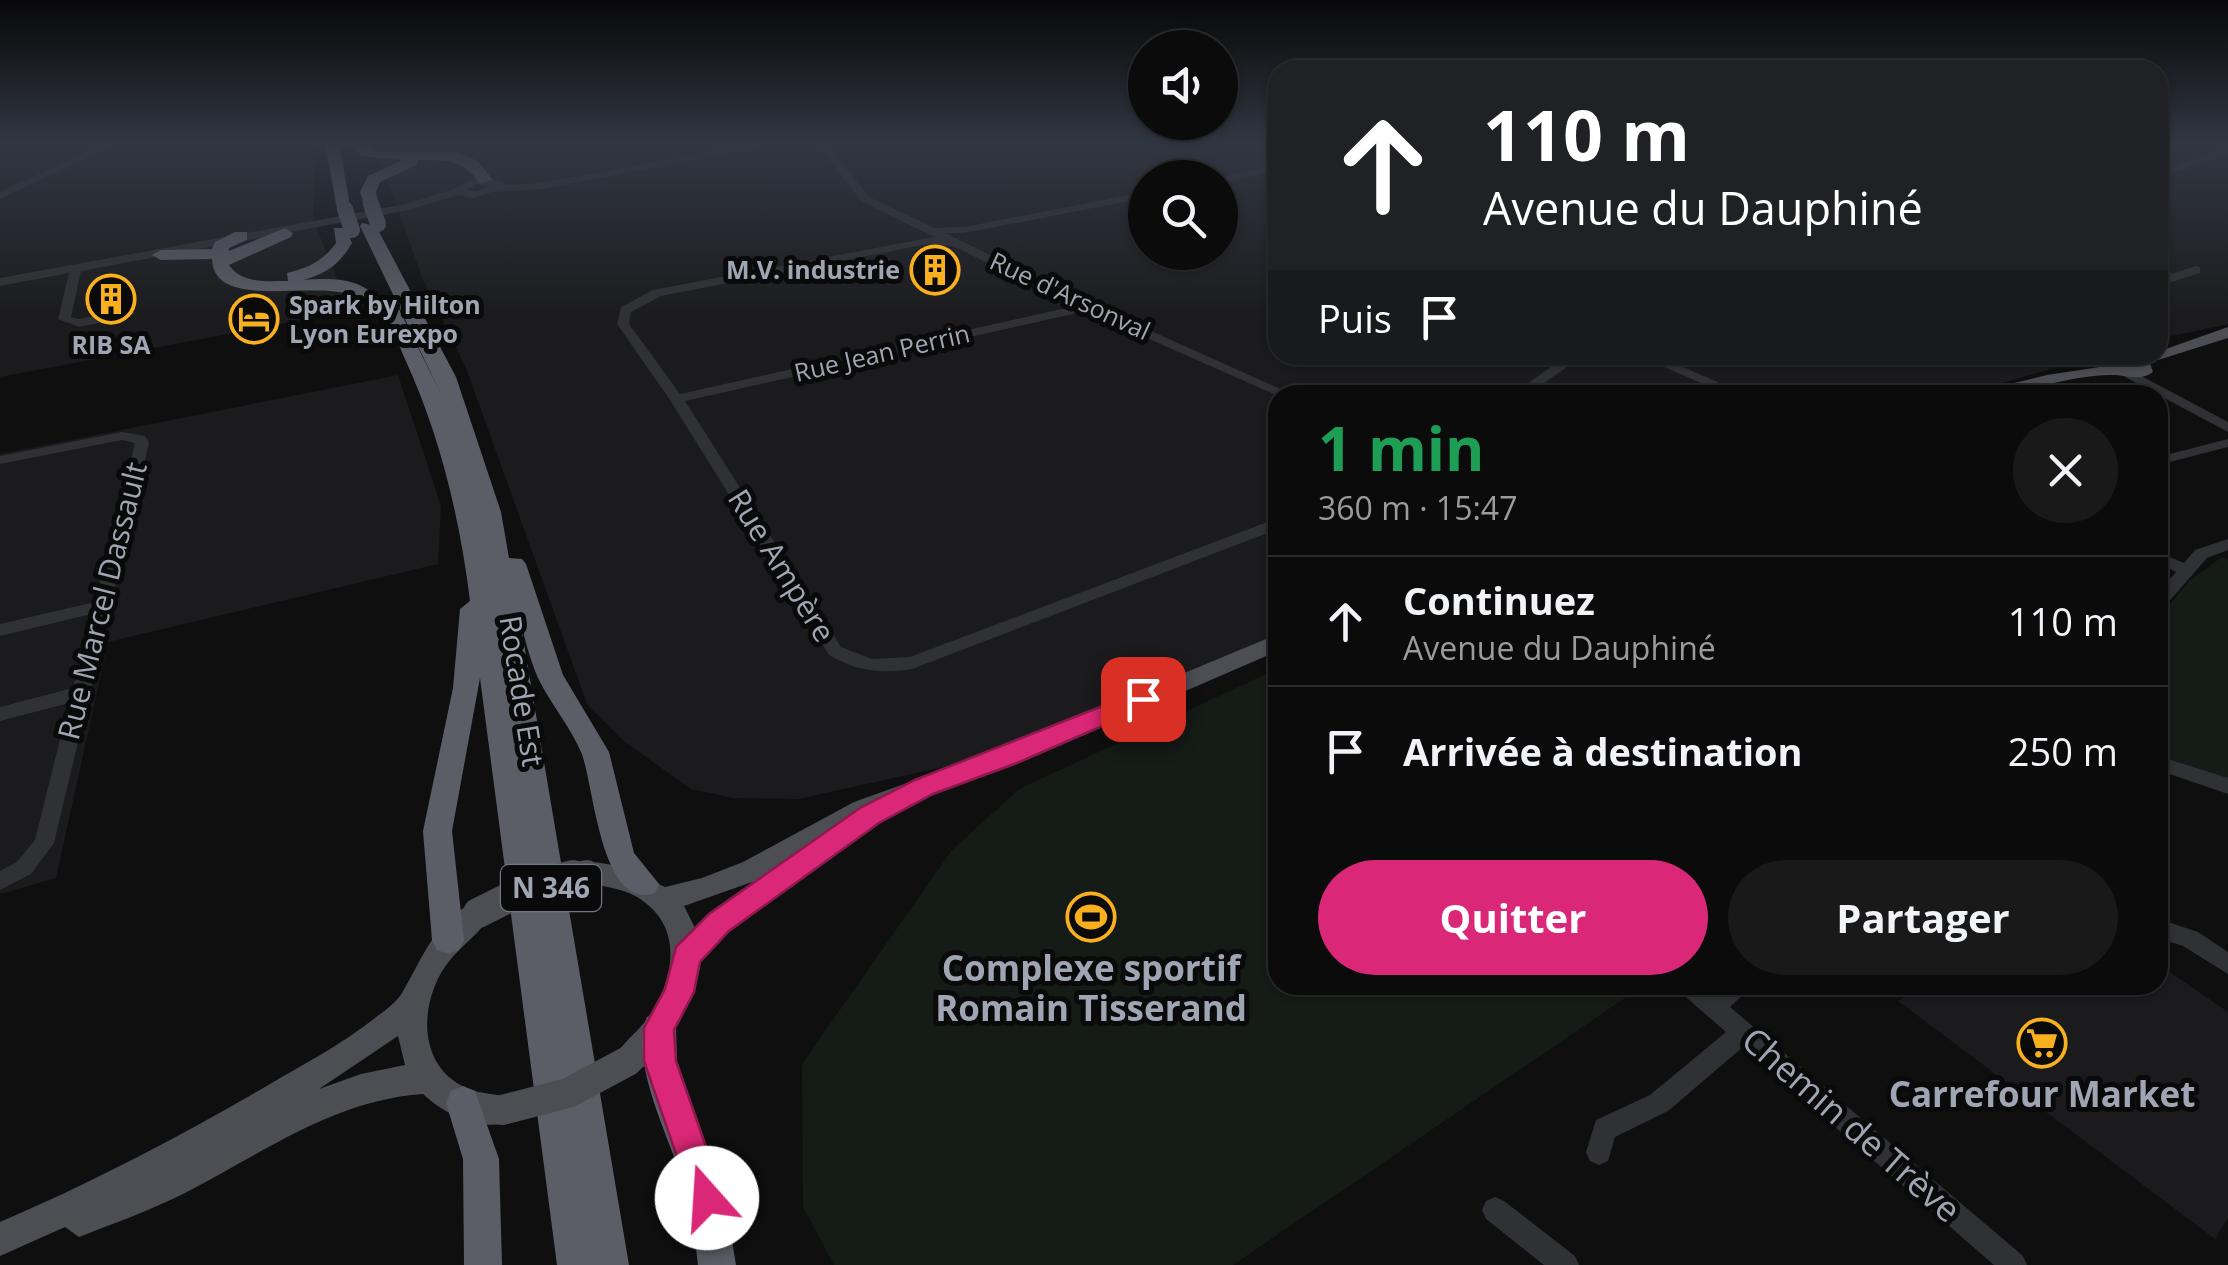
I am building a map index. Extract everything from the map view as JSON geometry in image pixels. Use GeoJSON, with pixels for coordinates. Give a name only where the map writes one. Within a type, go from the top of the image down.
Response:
{"type":"FeatureCollection","features":[{"type":"Feature","properties":{"kind":"highway","name":"Rocade Est"},"geometry":{"type":"LineString","coordinates":[[350,201],[404,314],[459,411],[490,512],[610,1265]]}},
{"type":"Feature","properties":{"kind":"highway","name":"Rocade Est"},"geometry":{"type":"LineString","coordinates":[[351,201],[352,207]]}},
{"type":"Feature","properties":{"kind":"highway"},"geometry":{"type":"LineString","coordinates":[[230,245],[227,277],[236,283],[348,286],[360,290],[386,316],[404,314],[414,298],[360,228],[352,207],[358,201]]}},
{"type":"Feature","properties":{"kind":"highway"},"geometry":{"type":"LineString","coordinates":[[230,245],[236,274],[250,281],[272,282],[325,266],[360,228]]}},
{"type":"Feature","properties":{"kind":"highway"},"geometry":{"type":"LineString","coordinates":[[162,255],[198,252],[286,232]]}},
{"type":"Feature","properties":{"kind":"highway","name":"Rocade Est"},"geometry":{"type":"LineString","coordinates":[[404,314],[438,406],[475,547],[576,1265]]}},
{"type":"Feature","properties":{"kind":"highway"},"geometry":{"type":"LineString","coordinates":[[490,512],[502,521],[550,676],[594,752],[620,859],[654,891]]}},
{"type":"Feature","properties":{"kind":"highway"},"geometry":{"type":"LineString","coordinates":[[448,940],[450,913],[438,819],[472,667],[467,559],[475,547]]}},
{"type":"Feature","properties":{"kind":"highway"},"geometry":{"type":"LineString","coordinates":[[659,1028],[660,1061],[707,1198],[717,1265]]}},
{"type":"Feature","properties":{"kind":"highway"},"geometry":{"type":"LineString","coordinates":[[463,1103],[481,1159],[483,1265]]}},
{"type":"Feature","properties":{"kind":"main road"},"geometry":{"type":"LineString","coordinates":[[2168,348],[2228,332]]}},
{"type":"Feature","properties":{"kind":"main road"},"geometry":{"type":"LineString","coordinates":[[2027,385],[2108,365]]}},
{"type":"Feature","properties":{"kind":"main road"},"geometry":{"type":"LineString","coordinates":[[0,1239],[80,1204],[191,1147],[386,1031],[412,1003],[426,970],[448,940],[478,913],[513,892],[550,878],[587,872],[617,875],[654,891],[705,889],[753,870],[862,810],[1008,756],[1268,646]]}},
{"type":"Feature","properties":{"kind":"main road"},"geometry":{"type":"LineString","coordinates":[[686,956],[719,922],[776,880],[870,816],[924,787]]}},
{"type":"Feature","properties":{"kind":"main road"},"geometry":{"type":"LineString","coordinates":[[412,1003],[411,1045],[428,1080],[463,1103],[502,1110],[545,1104],[589,1087],[628,1061],[659,1028],[679,992],[686,956],[681,924],[654,891]]}},
{"type":"Feature","properties":{"kind":"main road"},"geometry":{"type":"LineString","coordinates":[[0,1247],[37,1238],[169,1183],[296,1116],[342,1097],[373,1085],[428,1080]]}},
{"type":"Feature","properties":{"kind":"street"},"geometry":{"type":"LineString","coordinates":[[76,268],[230,245],[429,201]]}},
{"type":"Feature","properties":{"kind":"street"},"geometry":{"type":"LineString","coordinates":[[286,232],[417,209],[439,201]]}},
{"type":"Feature","properties":{"kind":"street","name":"Rue d'Arsonval"},"geometry":{"type":"LineString","coordinates":[[871,201],[1087,307],[1268,387]]}},
{"type":"Feature","properties":{"kind":"street"},"geometry":{"type":"LineString","coordinates":[[886,248],[912,234],[917,224],[958,231],[1115,201]]}},
{"type":"Feature","properties":{"kind":"street"},"geometry":{"type":"LineString","coordinates":[[979,253],[976,244],[980,234],[1008,223]]}},
{"type":"Feature","properties":{"kind":"street","name":"Rue Ampère"},"geometry":{"type":"LineString","coordinates":[[956,243],[928,240],[657,293],[626,310],[623,324],[677,399],[835,651],[864,666],[912,663],[1268,526]]}},
{"type":"Feature","properties":{"kind":"street"},"geometry":{"type":"LineString","coordinates":[[0,282],[162,255]]}},
{"type":"Feature","properties":{"kind":"street"},"geometry":{"type":"LineString","coordinates":[[76,268],[64,319],[78,323],[129,313]]}},
{"type":"Feature","properties":{"kind":"street"},"geometry":{"type":"LineString","coordinates":[[2168,279],[2196,270]]}},
{"type":"Feature","properties":{"kind":"street","name":"Rue Jean Perrin"},"geometry":{"type":"LineString","coordinates":[[677,399],[1087,307]]}},
{"type":"Feature","properties":{"kind":"street"},"geometry":{"type":"LineString","coordinates":[[1532,385],[1562,365]]}},
{"type":"Feature","properties":{"kind":"street"},"geometry":{"type":"LineString","coordinates":[[1668,365],[1717,385]]}},
{"type":"Feature","properties":{"kind":"street"},"geometry":{"type":"LineString","coordinates":[[2135,365],[2161,385]]}},
{"type":"Feature","properties":{"kind":"street"},"geometry":{"type":"LineString","coordinates":[[2168,390],[2228,428]]}},
{"type":"Feature","properties":{"kind":"street","name":"Rue Marcel Dassault"},"geometry":{"type":"LineString","coordinates":[[0,460],[122,436],[140,439],[44,842],[24,868],[0,881]]}},
{"type":"Feature","properties":{"kind":"street"},"geometry":{"type":"LineString","coordinates":[[2168,458],[2228,443]]}},
{"type":"Feature","properties":{"kind":"street"},"geometry":{"type":"LineString","coordinates":[[2168,591],[2201,554],[2228,544]]}},
{"type":"Feature","properties":{"kind":"street"},"geometry":{"type":"LineString","coordinates":[[2168,562],[2185,570]]}},
{"type":"Feature","properties":{"kind":"street"},"geometry":{"type":"LineString","coordinates":[[0,630],[102,606]]}},
{"type":"Feature","properties":{"kind":"street"},"geometry":{"type":"LineString","coordinates":[[0,714],[81,693]]}},
{"type":"Feature","properties":{"kind":"street"},"geometry":{"type":"LineString","coordinates":[[2168,766],[2228,786]]}},
{"type":"Feature","properties":{"kind":"street"},"geometry":{"type":"LineString","coordinates":[[2168,932],[2190,939],[2228,964]]}},
{"type":"Feature","properties":{"kind":"street","name":"Chemin de Trève"},"geometry":{"type":"LineString","coordinates":[[1699,995],[2014,1265]]}},
{"type":"Feature","properties":{"kind":"street"},"geometry":{"type":"LineString","coordinates":[[1713,1007],[1727,995]]}},
{"type":"Feature","properties":{"kind":"street"},"geometry":{"type":"LineString","coordinates":[[1600,1152],[1604,1129],[1659,1103],[1742,1033]]}},
{"type":"Feature","properties":{"kind":"street"},"geometry":{"type":"LineString","coordinates":[[1495,1210],[1566,1265]]}},
{"type":"Feature","properties":{"kind":"shaded area"},"geometry":{"type":"Polygon","coordinates":[[[0,201],[313,201],[313,219],[350,311],[0,377],[0,201]]]}},
{"type":"Feature","properties":{"kind":"shaded area"},"geometry":{"type":"Polygon","coordinates":[[[395,201],[1128,201],[1128,270],[1238,270],[1238,201],[1268,201],[1268,365],[2064,365],[1996,385],[1268,385],[1268,638],[1045,735],[953,765],[798,799],[733,798],[691,789],[625,742],[587,704],[466,368],[422,277],[395,201]]]}},
{"type":"Feature","properties":{"kind":"shaded area"},"geometry":{"type":"Polygon","coordinates":[[[2168,201],[2228,201],[2228,324],[2168,337],[2168,201]]]}},
{"type":"Feature","properties":{"kind":"shaded area"},"geometry":{"type":"Polygon","coordinates":[[[398,375],[441,506],[438,564],[108,642],[56,878],[0,894],[0,454],[398,375]]]}},
{"type":"Feature","properties":{"kind":"shaded area"},"geometry":{"type":"Polygon","coordinates":[[[2222,557],[2228,560],[2228,780],[2168,761],[2168,607],[2189,581],[2222,557]]]}},
{"type":"Feature","properties":{"kind":"shaded area","name":"Complexe sportif Romain Tisserand"},"geometry":{"type":"Polygon","coordinates":[[[1268,673],[1268,995],[1629,995],[1233,1265],[834,1265],[803,1207],[802,1064],[952,850],[1019,789],[1268,673]]]}},
{"type":"Feature","properties":{"kind":"shaded area"},"geometry":{"type":"Polygon","coordinates":[[[2168,971],[2228,1012],[2228,1218],[2215,1239],[1898,1001],[1908,995],[2168,995],[2168,971]]]}},
{"type":"Feature","properties":{"kind":"place","name":"M.V. industrie"},"geometry":{"type":"Point","coordinates":[935,270]}},
{"type":"Feature","properties":{"kind":"place","name":"RIB SA"},"geometry":{"type":"Point","coordinates":[111,299]}},
{"type":"Feature","properties":{"kind":"place","name":"Spark by Hilton Lyon Eurexpo"},"geometry":{"type":"Point","coordinates":[254,319]}},
{"type":"Feature","properties":{"kind":"place","name":"Complexe sportif Romain Tisserand"},"geometry":{"type":"Point","coordinates":[1091,917]}},
{"type":"Feature","properties":{"kind":"place","name":"Carrefour Market"},"geometry":{"type":"Point","coordinates":[2042,1043]}},
{"type":"Feature","properties":{"kind":"route"},"geometry":{"type":"LineString","coordinates":[[707,1198],[660,1061],[659,1028],[679,992],[686,956],[719,922],[870,816],[924,787],[1143,699]]}}]}
